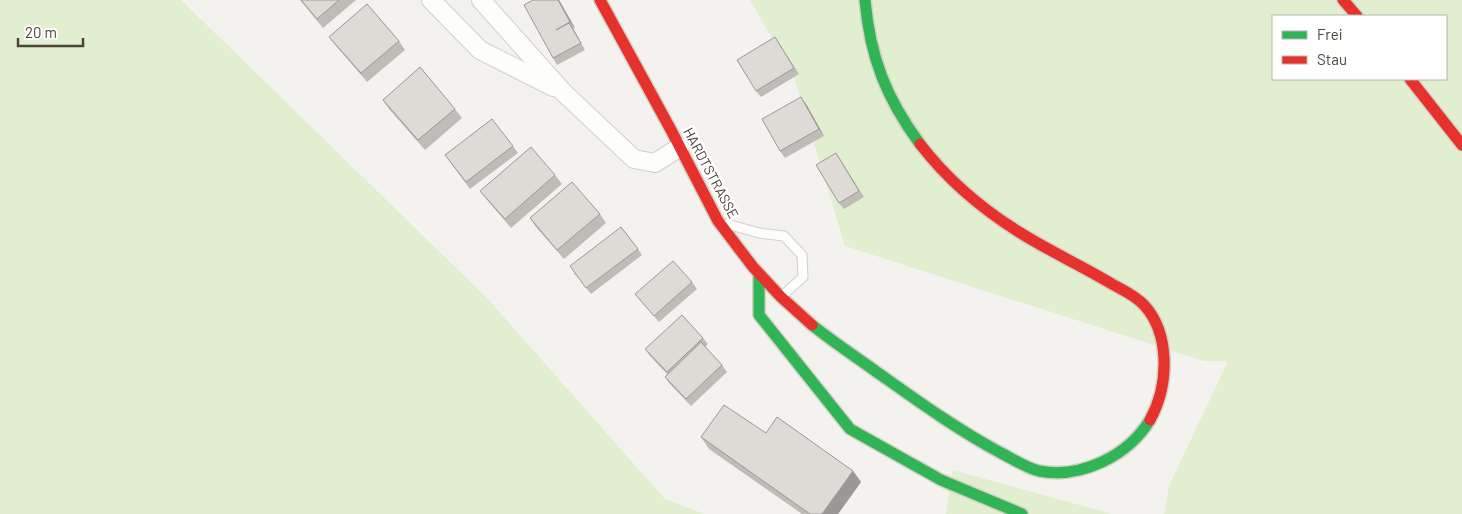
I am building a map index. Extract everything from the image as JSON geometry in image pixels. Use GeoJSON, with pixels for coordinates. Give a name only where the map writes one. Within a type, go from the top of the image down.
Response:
{"type":"FeatureCollection","features":[{"type":"Feature","properties":{"kind":"main road","name":"HARDTSTRASSE"},"geometry":{"type":"LineString","coordinates":[[600,0],[718,221],[759,274],[822,334],[925,407],[991,448],[1039,471],[1078,471],[1103,462],[1126,447],[1146,426],[1158,405],[1164,379],[1164,353],[1159,334],[1145,306],[1090,270],[1019,232],[988,211],[957,185],[907,127],[882,83],[873,54],[865,0]]}},
{"type":"Feature","properties":{"kind":"main road"},"geometry":{"type":"LineString","coordinates":[[1343,0],[1356,15]]}},
{"type":"Feature","properties":{"kind":"main road"},"geometry":{"type":"LineString","coordinates":[[1411,80],[1462,145]]}},
{"type":"Feature","properties":{"kind":"main road"},"geometry":{"type":"LineString","coordinates":[[759,274],[759,315],[850,429],[941,480],[1022,514]]}},
{"type":"Feature","properties":{"kind":"street"},"geometry":{"type":"LineString","coordinates":[[432,0],[480,50],[563,92]]}},
{"type":"Feature","properties":{"kind":"street"},"geometry":{"type":"LineString","coordinates":[[482,0],[563,92],[634,159],[655,164],[680,147]]}},
{"type":"Feature","properties":{"kind":"lane"},"geometry":{"type":"LineString","coordinates":[[718,221],[759,233],[784,236],[802,255],[802,277],[782,297]]}},
{"type":"Feature","properties":{"kind":"green space"},"geometry":{"type":"Polygon","coordinates":[[[0,0],[181,0],[486,297],[665,499],[705,514],[0,514],[0,0]]]}},
{"type":"Feature","properties":{"kind":"green space"},"geometry":{"type":"Polygon","coordinates":[[[750,0],[1462,0],[1462,514],[1164,514],[1169,486],[1228,361],[1204,361],[845,246],[793,74],[750,0]]]}},
{"type":"Feature","properties":{"kind":"green space"},"geometry":{"type":"Polygon","coordinates":[[[953,470],[1112,514],[946,514],[953,470]]]}},
{"type":"Feature","properties":{"kind":"building"},"geometry":{"type":"Polygon","coordinates":[[[301,0],[339,0],[317,19],[301,0]]]}},
{"type":"Feature","properties":{"kind":"building"},"geometry":{"type":"Polygon","coordinates":[[[533,0],[558,0],[570,22],[556,30],[569,23],[581,43],[553,58],[524,5],[533,0]]]}},
{"type":"Feature","properties":{"kind":"building"},"geometry":{"type":"Polygon","coordinates":[[[367,4],[399,41],[361,73],[329,37],[367,4]]]}},
{"type":"Feature","properties":{"kind":"building"},"geometry":{"type":"Polygon","coordinates":[[[775,37],[794,68],[756,91],[737,60],[775,37]]]}},
{"type":"Feature","properties":{"kind":"building"},"geometry":{"type":"Polygon","coordinates":[[[420,67],[455,109],[418,140],[383,100],[420,67]]]}},
{"type":"Feature","properties":{"kind":"building"},"geometry":{"type":"Polygon","coordinates":[[[801,97],[819,129],[780,151],[762,119],[801,97]]]}},
{"type":"Feature","properties":{"kind":"building"},"geometry":{"type":"Polygon","coordinates":[[[492,119],[513,146],[466,182],[445,155],[492,119]]]}},
{"type":"Feature","properties":{"kind":"building"},"geometry":{"type":"Polygon","coordinates":[[[531,147],[555,175],[505,219],[480,191],[531,147]]]}},
{"type":"Feature","properties":{"kind":"building"},"geometry":{"type":"Polygon","coordinates":[[[836,153],[859,191],[839,203],[816,165],[836,153]]]}},
{"type":"Feature","properties":{"kind":"building"},"geometry":{"type":"Polygon","coordinates":[[[572,182],[600,214],[557,250],[530,218],[572,182]]]}},
{"type":"Feature","properties":{"kind":"building"},"geometry":{"type":"Polygon","coordinates":[[[621,227],[638,249],[586,288],[570,266],[621,227]]]}},
{"type":"Feature","properties":{"kind":"building"},"geometry":{"type":"Polygon","coordinates":[[[673,261],[692,282],[654,316],[635,294],[673,261]]]}},
{"type":"Feature","properties":{"kind":"building"},"geometry":{"type":"Polygon","coordinates":[[[682,315],[703,338],[667,372],[645,349],[682,315]]]}},
{"type":"Feature","properties":{"kind":"building"},"geometry":{"type":"Polygon","coordinates":[[[701,342],[722,365],[686,399],[665,377],[701,342]]]}},
{"type":"Feature","properties":{"kind":"building"},"geometry":{"type":"Polygon","coordinates":[[[724,405],[766,433],[777,417],[853,471],[822,514],[810,514],[701,437],[724,405]]]}},
{"type":"Feature","properties":{"kind":"traffic: fast"},"geometry":{"type":"LineString","coordinates":[[865,0],[871,40],[882,76],[898,110],[920,144]]}},
{"type":"Feature","properties":{"kind":"traffic: fast"},"geometry":{"type":"LineString","coordinates":[[759,274],[759,315],[850,429],[941,480],[1022,514]]}},
{"type":"Feature","properties":{"kind":"traffic: fast"},"geometry":{"type":"LineString","coordinates":[[812,325],[952,424],[984,444],[1029,468],[1039,471],[1055,473],[1071,471],[1087,468],[1102,462],[1129,444],[1141,433],[1150,420]]}},
{"type":"Feature","properties":{"kind":"traffic: jam"},"geometry":{"type":"LineString","coordinates":[[600,0],[718,221],[753,267],[781,297],[812,325]]}},
{"type":"Feature","properties":{"kind":"traffic: jam"},"geometry":{"type":"LineString","coordinates":[[1343,0],[1356,15]]}},
{"type":"Feature","properties":{"kind":"traffic: jam"},"geometry":{"type":"LineString","coordinates":[[1411,80],[1462,145]]}},
{"type":"Feature","properties":{"kind":"traffic: jam"},"geometry":{"type":"LineString","coordinates":[[920,144],[953,181],[1005,223],[1030,239],[1129,293],[1144,305],[1158,330],[1164,358],[1162,390],[1150,420]]}}]}
